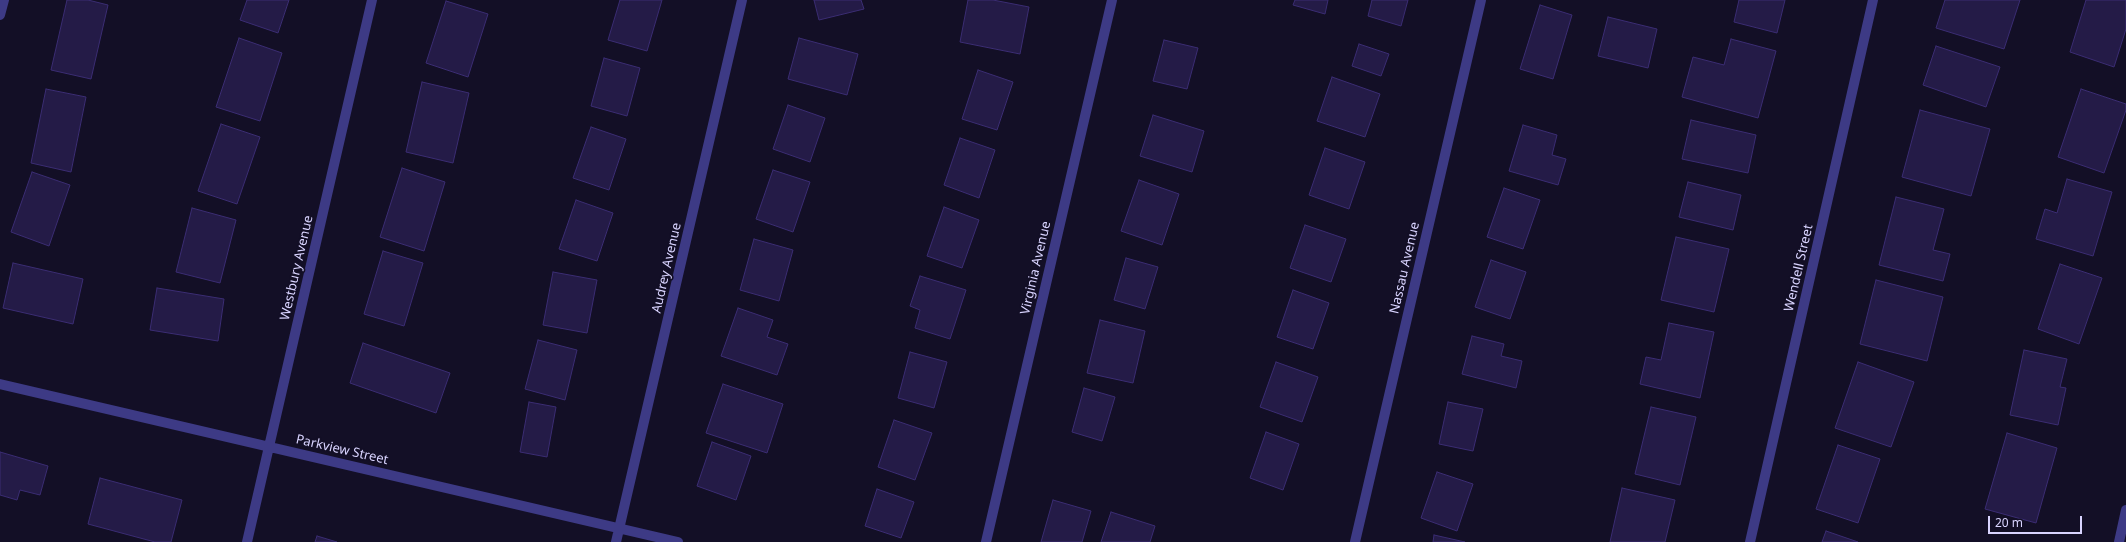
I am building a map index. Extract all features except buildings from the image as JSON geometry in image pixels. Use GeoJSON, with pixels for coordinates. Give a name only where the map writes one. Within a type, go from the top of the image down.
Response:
{"type":"FeatureCollection","features":[{"type":"Feature","properties":{"kind":"street"},"geometry":{"type":"LineString","coordinates":[[0,15],[4,0]]}},
{"type":"Feature","properties":{"kind":"street","name":"Westbury Avenue"},"geometry":{"type":"LineString","coordinates":[[247,542],[372,0]]}},
{"type":"Feature","properties":{"kind":"street","name":"Audrey Avenue"},"geometry":{"type":"LineString","coordinates":[[616,542],[742,0]]}},
{"type":"Feature","properties":{"kind":"street","name":"Virginia Avenue"},"geometry":{"type":"LineString","coordinates":[[986,542],[1112,0]]}},
{"type":"Feature","properties":{"kind":"street","name":"Nassau Avenue"},"geometry":{"type":"LineString","coordinates":[[1355,542],[1481,0]]}},
{"type":"Feature","properties":{"kind":"street","name":"Wendell Street"},"geometry":{"type":"LineString","coordinates":[[1750,542],[1873,0]]}},
{"type":"Feature","properties":{"kind":"street","name":"Parkview Street"},"geometry":{"type":"LineString","coordinates":[[0,384],[678,542]]}},
{"type":"Feature","properties":{"kind":"street"},"geometry":{"type":"LineString","coordinates":[[2118,542],[2126,510]]}}]}
